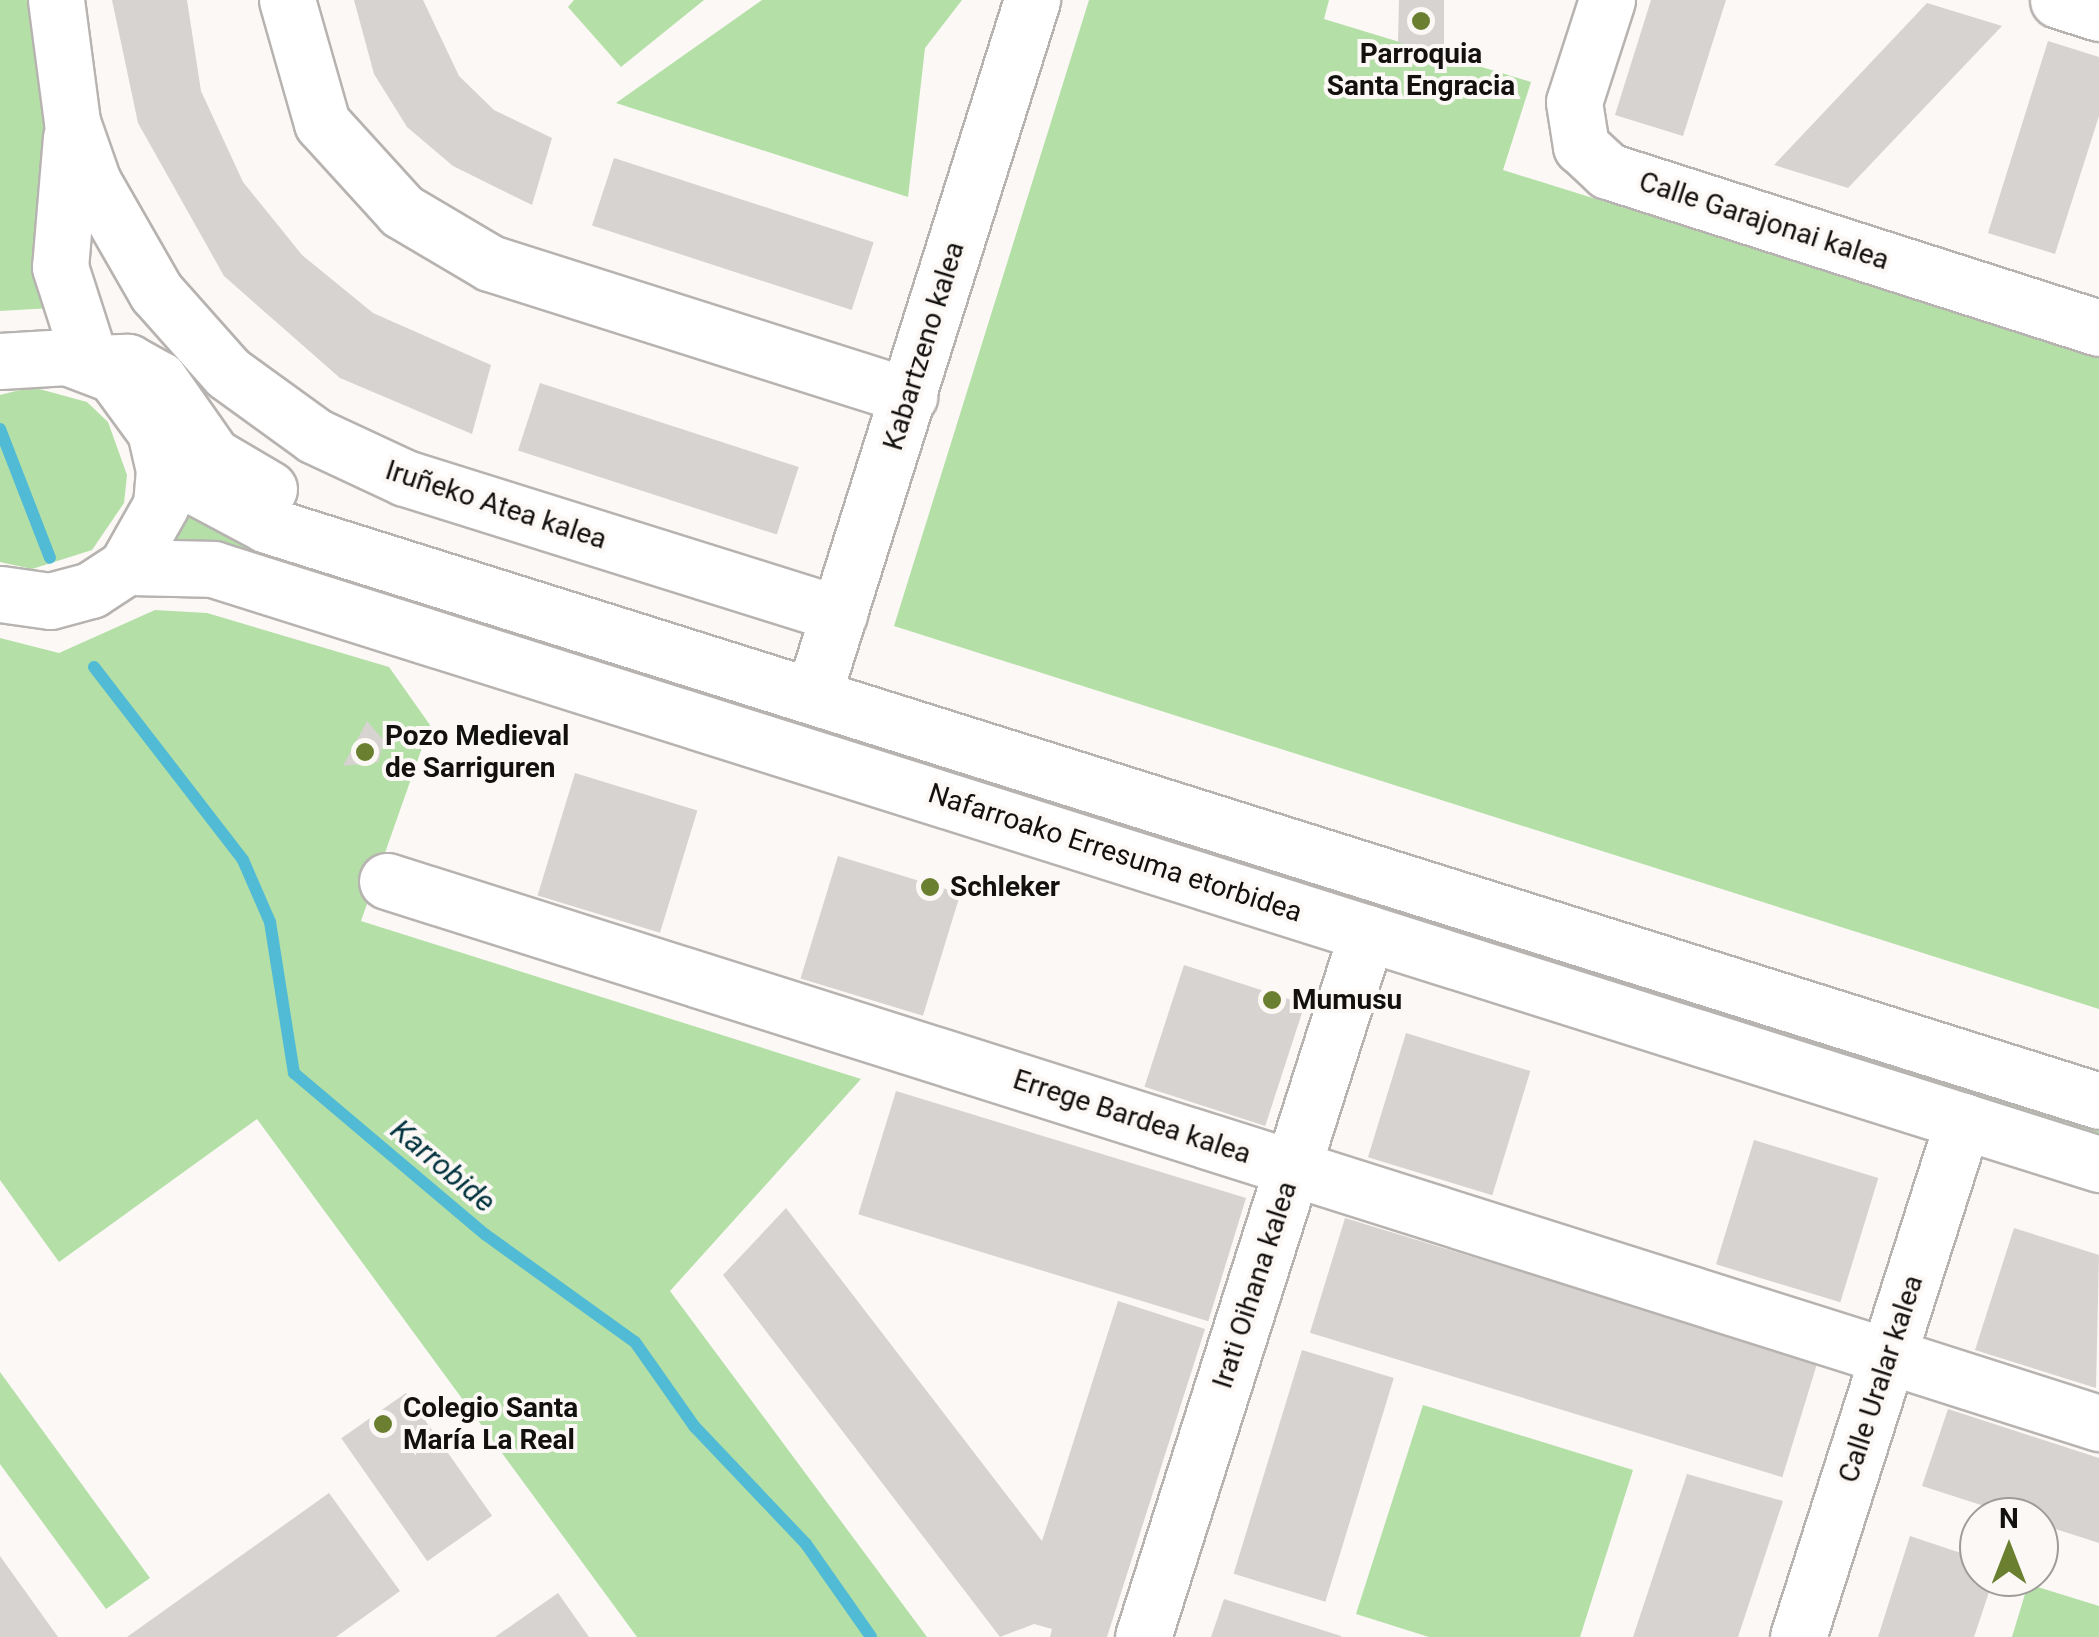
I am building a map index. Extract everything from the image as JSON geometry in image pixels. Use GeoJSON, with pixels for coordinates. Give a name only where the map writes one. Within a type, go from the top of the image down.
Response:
{"type":"FeatureCollection","features":[{"type":"Feature","properties":{"kind":"street","name":"Iruñeko Atea kalea"},"geometry":{"type":"LineString","coordinates":[[56,0],[72,122],[93,182],[156,292],[228,373],[316,436],[405,478],[840,614]]}},
{"type":"Feature","properties":{"kind":"street"},"geometry":{"type":"LineString","coordinates":[[287,0],[322,123],[414,219],[490,263],[903,414]]}},
{"type":"Feature","properties":{"kind":"street","name":"Kabartzeno kalea"},"geometry":{"type":"LineString","coordinates":[[814,692],[1032,0]]}},
{"type":"Feature","properties":{"kind":"street","name":"Calle Garajonai kalea"},"geometry":{"type":"LineString","coordinates":[[1608,0],[1574,102],[1582,146],[1608,171],[2099,328]]}},
{"type":"Feature","properties":{"kind":"street"},"geometry":{"type":"LineString","coordinates":[[2058,0],[2099,12]]}},
{"type":"Feature","properties":{"kind":"street","name":"Iruñeko Atea kalea"},"geometry":{"type":"LineString","coordinates":[[72,122],[60,267],[91,363]]}},
{"type":"Feature","properties":{"kind":"street"},"geometry":{"type":"LineString","coordinates":[[0,361],[28,354],[91,363],[128,362],[159,379],[213,456],[251,482],[698,630],[738,669]]}},
{"type":"Feature","properties":{"kind":"street"},"geometry":{"type":"LineString","coordinates":[[2,604],[64,598],[126,566],[161,505],[164,470],[134,397],[91,363]]}},
{"type":"Feature","properties":{"kind":"street"},"geometry":{"type":"LineString","coordinates":[[712,372],[903,414]]}},
{"type":"Feature","properties":{"kind":"street"},"geometry":{"type":"LineString","coordinates":[[164,470],[267,525],[814,692],[2099,1101]]}},
{"type":"Feature","properties":{"kind":"street","name":"Nafarroako Erresuma etorbidea"},"geometry":{"type":"LineString","coordinates":[[126,566],[214,568],[2099,1164]]}},
{"type":"Feature","properties":{"kind":"street","name":"Errege Bardea kalea"},"geometry":{"type":"LineString","coordinates":[[388,881],[2099,1423]]}},
{"type":"Feature","properties":{"kind":"street","name":"Irati Oihana kalea"},"geometry":{"type":"LineString","coordinates":[[1143,1637],[1367,933]]}},
{"type":"Feature","properties":{"kind":"street","name":"Calle Uralar kalea"},"geometry":{"type":"LineString","coordinates":[[1798,1637],[1963,1121]]}},
{"type":"Feature","properties":{"kind":"green space"},"geometry":{"type":"Polygon","coordinates":[[[0,0],[40,0],[55,117],[51,308],[0,311],[0,0]]]}},
{"type":"Feature","properties":{"kind":"green space"},"geometry":{"type":"Polygon","coordinates":[[[574,0],[704,0],[621,67],[568,7],[574,0]]]}},
{"type":"Feature","properties":{"kind":"green space"},"geometry":{"type":"Polygon","coordinates":[[[762,0],[962,0],[925,48],[908,197],[616,103],[762,0]]]}},
{"type":"Feature","properties":{"kind":"green space"},"geometry":{"type":"Polygon","coordinates":[[[1089,0],[1329,0],[1324,19],[1531,82],[1503,170],[2099,356],[2099,1009],[894,626],[1089,0]]]}},
{"type":"Feature","properties":{"kind":"green space"},"geometry":{"type":"Polygon","coordinates":[[[32,387],[87,402],[108,422],[127,475],[124,503],[92,550],[32,569],[0,562],[0,395],[32,387]]]}},
{"type":"Feature","properties":{"kind":"green space"},"geometry":{"type":"Polygon","coordinates":[[[187,510],[2099,1121],[2099,1142],[175,543],[187,510]]]}},
{"type":"Feature","properties":{"kind":"green space"},"geometry":{"type":"Polygon","coordinates":[[[155,610],[207,613],[389,667],[430,725],[361,921],[861,1079],[670,1291],[927,1637],[637,1637],[257,1119],[59,1262],[0,1180],[0,638],[59,653],[155,610]]]}},
{"type":"Feature","properties":{"kind":"green space"},"geometry":{"type":"Polygon","coordinates":[[[0,1372],[150,1578],[106,1609],[0,1464],[0,1372]]]}},
{"type":"Feature","properties":{"kind":"green space"},"geometry":{"type":"Polygon","coordinates":[[[1423,1405],[1633,1470],[1580,1637],[1429,1637],[1356,1614],[1423,1405]]]}},
{"type":"Feature","properties":{"kind":"green space"},"geometry":{"type":"Polygon","coordinates":[[[2059,1594],[2099,1606],[2099,1637],[2012,1637],[2024,1597],[2059,1597],[2059,1594]]]}},
{"type":"Feature","properties":{"kind":"building"},"geometry":{"type":"Polygon","coordinates":[[[112,0],[187,0],[201,91],[243,182],[302,255],[373,313],[491,365],[472,434],[340,378],[224,276],[138,123],[112,0]]]}},
{"type":"Feature","properties":{"kind":"building"},"geometry":{"type":"Polygon","coordinates":[[[354,0],[423,0],[459,76],[494,110],[552,138],[532,205],[453,166],[407,127],[374,74],[354,0]]]}},
{"type":"Feature","properties":{"kind":"building","name":"Parroquia Santa Engracia"},"geometry":{"type":"Polygon","coordinates":[[[1399,0],[1444,0],[1444,56],[1398,42],[1399,0]]]}},
{"type":"Feature","properties":{"kind":"building"},"geometry":{"type":"Polygon","coordinates":[[[1651,0],[1726,0],[1683,136],[1615,115],[1651,0]]]}},
{"type":"Feature","properties":{"kind":"building"},"geometry":{"type":"Polygon","coordinates":[[[1927,3],[2002,26],[1848,188],[1774,165],[1927,3]]]}},
{"type":"Feature","properties":{"kind":"building"},"geometry":{"type":"Polygon","coordinates":[[[2048,41],[2099,57],[2099,116],[2055,254],[1988,233],[2048,41]]]}},
{"type":"Feature","properties":{"kind":"building"},"geometry":{"type":"Polygon","coordinates":[[[614,158],[874,242],[852,310],[592,226],[614,158]]]}},
{"type":"Feature","properties":{"kind":"building"},"geometry":{"type":"Polygon","coordinates":[[[540,383],[799,467],[777,535],[518,451],[540,383]]]}},
{"type":"Feature","properties":{"kind":"building","name":"Pozo Medieval de Sarriguren"},"geometry":{"type":"Polygon","coordinates":[[[367,721],[384,741],[378,762],[343,766],[367,721]]]}},
{"type":"Feature","properties":{"kind":"building"},"geometry":{"type":"Polygon","coordinates":[[[575,773],[697,810],[660,933],[538,895],[575,773]]]}},
{"type":"Feature","properties":{"kind":"building"},"geometry":{"type":"Polygon","coordinates":[[[838,856],[960,893],[923,1016],[801,978],[838,856]]]}},
{"type":"Feature","properties":{"kind":"building"},"geometry":{"type":"Polygon","coordinates":[[[1184,965],[1305,1004],[1265,1126],[1144,1087],[1184,965]]]}},
{"type":"Feature","properties":{"kind":"building"},"geometry":{"type":"Polygon","coordinates":[[[1406,1033],[1530,1071],[1492,1195],[1368,1157],[1406,1033]]]}},
{"type":"Feature","properties":{"kind":"building"},"geometry":{"type":"Polygon","coordinates":[[[896,1091],[1246,1198],[1208,1321],[858,1214],[896,1091]]]}},
{"type":"Feature","properties":{"kind":"building"},"geometry":{"type":"Polygon","coordinates":[[[1754,1140],[1878,1178],[1840,1302],[1716,1264],[1754,1140]]]}},
{"type":"Feature","properties":{"kind":"building"},"geometry":{"type":"Polygon","coordinates":[[[786,1208],[1042,1541],[1118,1301],[1205,1329],[1107,1637],[1050,1637],[1052,1629],[1034,1624],[1000,1637],[723,1275],[786,1208]]]}},
{"type":"Feature","properties":{"kind":"building"},"geometry":{"type":"Polygon","coordinates":[[[1345,1218],[1817,1362],[1782,1477],[1310,1333],[1345,1218]]]}},
{"type":"Feature","properties":{"kind":"building"},"geometry":{"type":"Polygon","coordinates":[[[2014,1228],[2099,1255],[2096,1388],[1975,1350],[2014,1228]]]}},
{"type":"Feature","properties":{"kind":"building"},"geometry":{"type":"Polygon","coordinates":[[[1302,1350],[1394,1378],[1325,1602],[1234,1574],[1302,1350]]]}},
{"type":"Feature","properties":{"kind":"building"},"geometry":{"type":"Polygon","coordinates":[[[406,1393],[492,1516],[427,1561],[341,1438],[406,1393]]]}},
{"type":"Feature","properties":{"kind":"building"},"geometry":{"type":"Polygon","coordinates":[[[1948,1409],[2099,1458],[2099,1543],[2059,1530],[2059,1497],[1959,1498],[1922,1486],[1948,1409]]]}},
{"type":"Feature","properties":{"kind":"building"},"geometry":{"type":"Polygon","coordinates":[[[1687,1474],[1783,1501],[1738,1637],[1633,1637],[1687,1474]]]}},
{"type":"Feature","properties":{"kind":"building"},"geometry":{"type":"Polygon","coordinates":[[[329,1493],[400,1591],[336,1637],[127,1637],[329,1493]]]}},
{"type":"Feature","properties":{"kind":"building"},"geometry":{"type":"Polygon","coordinates":[[[1910,1536],[1959,1552],[1959,1597],[1987,1597],[1974,1637],[1878,1637],[1910,1536]]]}},
{"type":"Feature","properties":{"kind":"building"},"geometry":{"type":"Polygon","coordinates":[[[0,1556],[58,1637],[0,1637],[0,1556]]]}},
{"type":"Feature","properties":{"kind":"building"},"geometry":{"type":"Polygon","coordinates":[[[558,1593],[589,1637],[495,1637],[558,1593]]]}},
{"type":"Feature","properties":{"kind":"building"},"geometry":{"type":"Polygon","coordinates":[[[1224,1599],[1341,1636],[1341,1637],[1211,1637],[1224,1599]]]}},
{"type":"Feature","properties":{"kind":"waterway","name":"Karrobide"},"geometry":{"type":"LineString","coordinates":[[0,429],[50,558]]}},
{"type":"Feature","properties":{"kind":"waterway","name":"Karrobide"},"geometry":{"type":"LineString","coordinates":[[94,667],[243,860],[270,922],[294,1073],[486,1235],[635,1342],[694,1426],[806,1544],[871,1637]]}},
{"type":"Feature","properties":{"kind":"place","name":"Parroquia Santa Engracia"},"geometry":{"type":"Point","coordinates":[1421,21]}},
{"type":"Feature","properties":{"kind":"place","name":"Pozo Medieval de Sarriguren"},"geometry":{"type":"Point","coordinates":[365,752]}},
{"type":"Feature","properties":{"kind":"place","name":"Schleker"},"geometry":{"type":"Point","coordinates":[930,887]}},
{"type":"Feature","properties":{"kind":"place","name":"Mumusu"},"geometry":{"type":"Point","coordinates":[1272,1000]}},
{"type":"Feature","properties":{"kind":"place","name":"Colegio Santa María La Real"},"geometry":{"type":"Point","coordinates":[383,1424]}}]}
